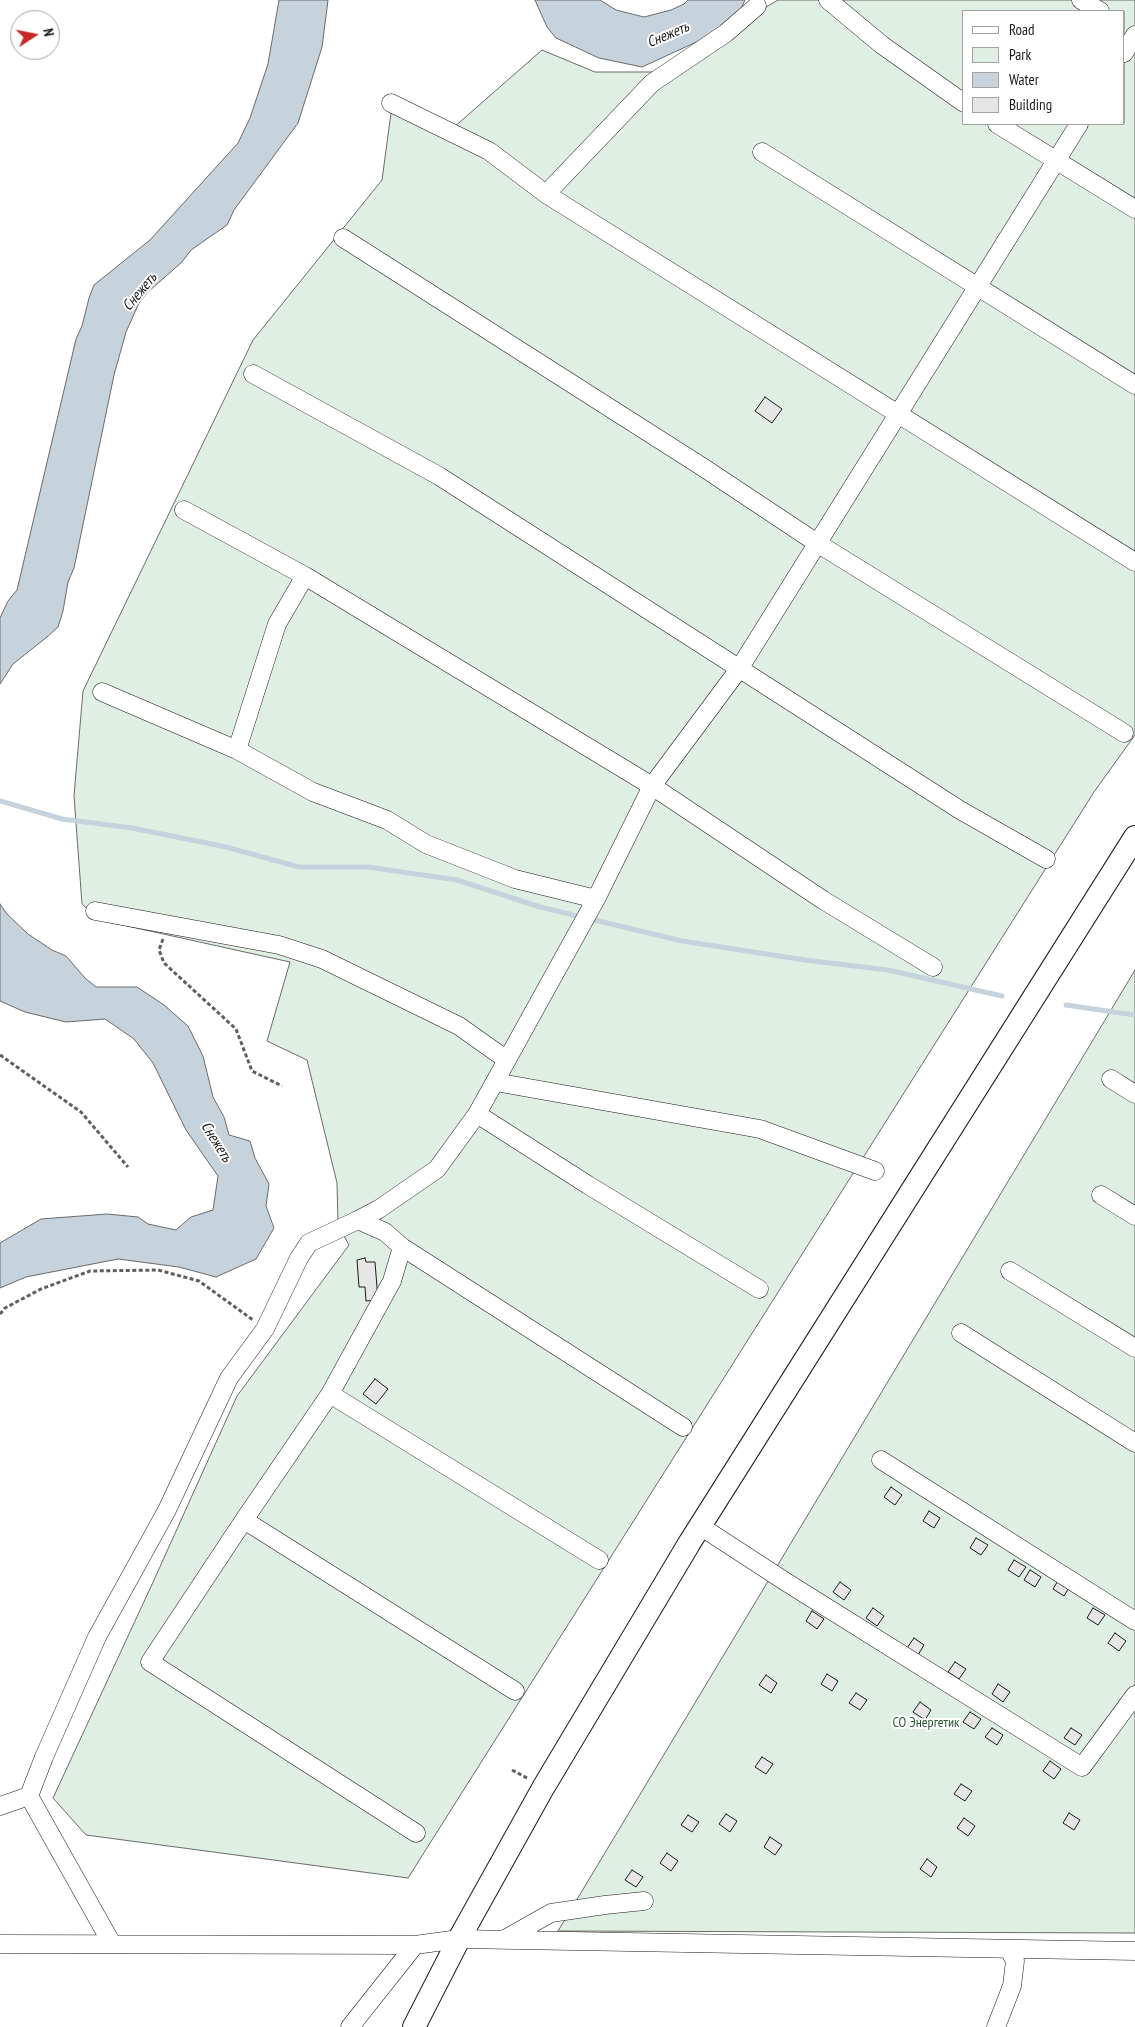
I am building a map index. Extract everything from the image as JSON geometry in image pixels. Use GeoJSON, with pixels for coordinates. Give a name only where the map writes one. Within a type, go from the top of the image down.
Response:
{"type":"FeatureCollection","features":[{"type":"Feature","properties":{"kind":"main road"},"geometry":{"type":"LineString","coordinates":[[414,2027],[459,1939],[543,1788],[700,1526],[1135,837]]}},
{"type":"Feature","properties":{"kind":"street"},"geometry":{"type":"LineString","coordinates":[[828,0],[882,45],[962,102]]}},
{"type":"Feature","properties":{"kind":"street"},"geometry":{"type":"LineString","coordinates":[[1081,0],[1098,10]]}},
{"type":"Feature","properties":{"kind":"street"},"geometry":{"type":"LineString","coordinates":[[546,194],[652,83],[726,33],[757,6]]}},
{"type":"Feature","properties":{"kind":"street"},"geometry":{"type":"LineString","coordinates":[[1125,51],[1135,33]]}},
{"type":"Feature","properties":{"kind":"street"},"geometry":{"type":"LineString","coordinates":[[392,103],[489,151],[546,194],[1135,562]]}},
{"type":"Feature","properties":{"kind":"street"},"geometry":{"type":"LineString","coordinates":[[999,125],[1135,209]]}},
{"type":"Feature","properties":{"kind":"street"},"geometry":{"type":"LineString","coordinates":[[0,1806],[29,1796],[44,1757],[97,1637],[167,1510],[230,1378],[266,1329],[299,1258],[309,1243],[379,1209],[437,1168],[477,1114],[596,899],[652,786],[739,669],[1078,125]]}},
{"type":"Feature","properties":{"kind":"street"},"geometry":{"type":"LineString","coordinates":[[762,152],[1135,385]]}},
{"type":"Feature","properties":{"kind":"street"},"geometry":{"type":"LineString","coordinates":[[343,238],[701,466],[817,543],[1124,733]]}},
{"type":"Feature","properties":{"kind":"street"},"geometry":{"type":"LineString","coordinates":[[253,374],[439,476],[960,810],[1046,859]]}},
{"type":"Feature","properties":{"kind":"street"},"geometry":{"type":"LineString","coordinates":[[184,510],[305,576],[652,786],[823,900],[933,967]]}},
{"type":"Feature","properties":{"kind":"street"},"geometry":{"type":"LineString","coordinates":[[237,750],[277,624],[305,576]]}},
{"type":"Feature","properties":{"kind":"street"},"geometry":{"type":"LineString","coordinates":[[102,692],[237,750],[313,792],[387,820],[426,844],[515,879],[596,899]]}},
{"type":"Feature","properties":{"kind":"street"},"geometry":{"type":"LineString","coordinates":[[96,911],[280,946],[322,959],[459,1026],[507,1060]]}},
{"type":"Feature","properties":{"kind":"street"},"geometry":{"type":"LineString","coordinates":[[1110,1079],[1135,1094]]}},
{"type":"Feature","properties":{"kind":"street"},"geometry":{"type":"LineString","coordinates":[[494,1082],[760,1129],[875,1171]]}},
{"type":"Feature","properties":{"kind":"street"},"geometry":{"type":"LineString","coordinates":[[477,1114],[588,1185],[759,1289]]}},
{"type":"Feature","properties":{"kind":"street"},"geometry":{"type":"LineString","coordinates":[[1101,1195],[1135,1216]]}},
{"type":"Feature","properties":{"kind":"street"},"geometry":{"type":"LineString","coordinates":[[358,1220],[385,1232],[402,1247],[683,1427]]}},
{"type":"Feature","properties":{"kind":"street"},"geometry":{"type":"LineString","coordinates":[[402,1247],[392,1281],[330,1394],[150,1662],[416,1833]]}},
{"type":"Feature","properties":{"kind":"street"},"geometry":{"type":"LineString","coordinates":[[1010,1271],[1135,1348]]}},
{"type":"Feature","properties":{"kind":"street"},"geometry":{"type":"LineString","coordinates":[[961,1333],[1135,1443]]}},
{"type":"Feature","properties":{"kind":"street"},"geometry":{"type":"LineString","coordinates":[[330,1394],[599,1560]]}},
{"type":"Feature","properties":{"kind":"street"},"geometry":{"type":"LineString","coordinates":[[881,1460],[1135,1621]]}},
{"type":"Feature","properties":{"kind":"street"},"geometry":{"type":"LineString","coordinates":[[244,1520],[515,1691]]}},
{"type":"Feature","properties":{"kind":"street"},"geometry":{"type":"LineString","coordinates":[[700,1526],[1082,1767],[1135,1695]]}},
{"type":"Feature","properties":{"kind":"street"},"geometry":{"type":"LineString","coordinates":[[29,1796],[112,1944]]}},
{"type":"Feature","properties":{"kind":"street"},"geometry":{"type":"LineString","coordinates":[[504,1940],[551,1914],[644,1901]]}},
{"type":"Feature","properties":{"kind":"street"},"geometry":{"type":"LineString","coordinates":[[0,1944],[415,1946],[459,1939],[1135,1951]]}},
{"type":"Feature","properties":{"kind":"street"},"geometry":{"type":"LineString","coordinates":[[350,2027],[415,1946]]}},
{"type":"Feature","properties":{"kind":"street"},"geometry":{"type":"LineString","coordinates":[[996,2027],[1012,1986],[1015,1961],[1009,1950]]}},
{"type":"Feature","properties":{"kind":"path"},"geometry":{"type":"LineString","coordinates":[[169,925],[159,950],[164,963],[236,1029],[252,1071],[282,1086]]}},
{"type":"Feature","properties":{"kind":"path"},"geometry":{"type":"LineString","coordinates":[[0,1055],[81,1112],[128,1167]]}},
{"type":"Feature","properties":{"kind":"path"},"geometry":{"type":"LineString","coordinates":[[0,1314],[6,1308],[40,1289],[90,1271],[158,1270],[199,1281],[266,1329]]}},
{"type":"Feature","properties":{"kind":"green space"},"geometry":{"type":"Polygon","coordinates":[[[778,0],[1135,0],[1135,735],[1094,792],[408,1878],[86,1835],[53,1798],[237,1396],[349,1245],[338,1225],[337,1183],[307,1060],[267,1041],[290,962],[100,920],[82,904],[74,796],[83,691],[253,340],[382,180],[391,113],[445,135],[542,50],[595,72],[656,72],[778,0]]]}},
{"type":"Feature","properties":{"kind":"green space","name":"СО Энергетик"},"geometry":{"type":"Polygon","coordinates":[[[1135,970],[1135,1933],[558,1931],[1135,970]]]}},
{"type":"Feature","properties":{"kind":"water","name":"Снежеть"},"geometry":{"type":"Polygon","coordinates":[[[279,0],[328,0],[322,47],[298,123],[234,210],[227,225],[191,250],[182,262],[148,292],[139,303],[126,332],[114,375],[74,568],[68,582],[58,627],[13,664],[0,684],[0,618],[8,601],[17,590],[76,339],[82,326],[94,285],[150,240],[238,143],[250,118],[268,64],[279,0]]]}},
{"type":"Feature","properties":{"kind":"water","name":"Снежеть"},"geometry":{"type":"Polygon","coordinates":[[[535,0],[600,0],[616,10],[644,17],[671,10],[688,0],[745,0],[739,13],[716,33],[642,67],[599,58],[556,38],[547,27],[535,0]]]}},
{"type":"Feature","properties":{"kind":"water","name":"Снежеть"},"geometry":{"type":"Polygon","coordinates":[[[0,904],[7,914],[28,934],[52,950],[66,956],[85,978],[96,987],[137,987],[164,1005],[188,1026],[203,1056],[213,1097],[224,1117],[229,1135],[250,1141],[255,1158],[269,1184],[266,1206],[274,1228],[256,1259],[216,1277],[179,1267],[118,1259],[26,1277],[0,1288],[0,1243],[41,1219],[107,1214],[138,1217],[148,1224],[176,1230],[191,1217],[213,1210],[218,1176],[186,1130],[153,1063],[134,1039],[105,1019],[66,1022],[25,1012],[0,1001],[0,904]]]}},
{"type":"Feature","properties":{"kind":"building"},"geometry":{"type":"Polygon","coordinates":[[[765,397],[782,409],[772,423],[755,411],[765,397]]]}},
{"type":"Feature","properties":{"kind":"building"},"geometry":{"type":"Polygon","coordinates":[[[365,1258],[366,1262],[375,1262],[378,1300],[366,1301],[365,1287],[359,1287],[357,1260],[365,1258]]]}},
{"type":"Feature","properties":{"kind":"building"},"geometry":{"type":"Polygon","coordinates":[[[375,1379],[388,1389],[376,1404],[363,1394],[375,1379]]]}},
{"type":"Feature","properties":{"kind":"building"},"geometry":{"type":"Polygon","coordinates":[[[891,1487],[902,1495],[895,1505],[884,1497],[891,1487]]]}},
{"type":"Feature","properties":{"kind":"building"},"geometry":{"type":"Polygon","coordinates":[[[929,1511],[940,1518],[934,1528],[923,1521],[929,1511]]]}},
{"type":"Feature","properties":{"kind":"building"},"geometry":{"type":"Polygon","coordinates":[[[976,1538],[988,1545],[981,1555],[970,1548],[976,1538]]]}},
{"type":"Feature","properties":{"kind":"building"},"geometry":{"type":"Polygon","coordinates":[[[1014,1560],[1026,1567],[1019,1577],[1008,1570],[1014,1560]]]}},
{"type":"Feature","properties":{"kind":"building"},"geometry":{"type":"Polygon","coordinates":[[[1030,1570],[1041,1577],[1035,1587],[1024,1580],[1030,1570]]]}},
{"type":"Feature","properties":{"kind":"building"},"geometry":{"type":"Polygon","coordinates":[[[1059,1579],[1070,1586],[1064,1596],[1053,1589],[1059,1579]]]}},
{"type":"Feature","properties":{"kind":"building"},"geometry":{"type":"Polygon","coordinates":[[[840,1582],[851,1590],[844,1600],[833,1592],[840,1582]]]}},
{"type":"Feature","properties":{"kind":"building"},"geometry":{"type":"Polygon","coordinates":[[[873,1608],[884,1616],[877,1626],[866,1618],[873,1608]]]}},
{"type":"Feature","properties":{"kind":"building"},"geometry":{"type":"Polygon","coordinates":[[[1093,1608],[1105,1615],[1098,1625],[1087,1618],[1093,1608]]]}},
{"type":"Feature","properties":{"kind":"building"},"geometry":{"type":"Polygon","coordinates":[[[812,1611],[824,1619],[817,1629],[806,1621],[812,1611]]]}},
{"type":"Feature","properties":{"kind":"building"},"geometry":{"type":"Polygon","coordinates":[[[1115,1633],[1126,1641],[1119,1651],[1108,1643],[1115,1633]]]}},
{"type":"Feature","properties":{"kind":"building"},"geometry":{"type":"Polygon","coordinates":[[[914,1638],[924,1645],[918,1655],[907,1648],[914,1638]]]}},
{"type":"Feature","properties":{"kind":"building"},"geometry":{"type":"Polygon","coordinates":[[[955,1662],[966,1669],[959,1679],[948,1672],[955,1662]]]}},
{"type":"Feature","properties":{"kind":"building"},"geometry":{"type":"Polygon","coordinates":[[[827,1674],[838,1681],[832,1691],[821,1684],[827,1674]]]}},
{"type":"Feature","properties":{"kind":"building"},"geometry":{"type":"Polygon","coordinates":[[[766,1675],[777,1683],[771,1693],[759,1685],[766,1675]]]}},
{"type":"Feature","properties":{"kind":"building"},"geometry":{"type":"Polygon","coordinates":[[[998,1684],[1010,1692],[1003,1702],[992,1694],[998,1684]]]}},
{"type":"Feature","properties":{"kind":"building"},"geometry":{"type":"Polygon","coordinates":[[[856,1693],[867,1700],[860,1710],[849,1703],[856,1693]]]}},
{"type":"Feature","properties":{"kind":"building"},"geometry":{"type":"Polygon","coordinates":[[[920,1702],[931,1710],[925,1720],[913,1712],[920,1702]]]}},
{"type":"Feature","properties":{"kind":"building"},"geometry":{"type":"Polygon","coordinates":[[[970,1712],[981,1719],[974,1729],[963,1722],[970,1712]]]}},
{"type":"Feature","properties":{"kind":"building"},"geometry":{"type":"Polygon","coordinates":[[[992,1728],[1003,1735],[997,1745],[985,1737],[992,1728]]]}},
{"type":"Feature","properties":{"kind":"building"},"geometry":{"type":"Polygon","coordinates":[[[1071,1728],[1082,1735],[1075,1745],[1064,1738],[1071,1728]]]}},
{"type":"Feature","properties":{"kind":"building"},"geometry":{"type":"Polygon","coordinates":[[[762,1757],[773,1764],[766,1774],[755,1767],[762,1757]]]}},
{"type":"Feature","properties":{"kind":"building"},"geometry":{"type":"Polygon","coordinates":[[[1050,1761],[1061,1769],[1054,1779],[1043,1771],[1050,1761]]]}},
{"type":"Feature","properties":{"kind":"building"},"geometry":{"type":"Polygon","coordinates":[[[961,1784],[972,1791],[965,1801],[954,1794],[961,1784]]]}},
{"type":"Feature","properties":{"kind":"building"},"geometry":{"type":"Polygon","coordinates":[[[1069,1813],[1080,1820],[1074,1830],[1063,1823],[1069,1813]]]}},
{"type":"Feature","properties":{"kind":"building"},"geometry":{"type":"Polygon","coordinates":[[[726,1814],[737,1821],[730,1832],[719,1824],[726,1814]]]}},
{"type":"Feature","properties":{"kind":"building"},"geometry":{"type":"Polygon","coordinates":[[[688,1815],[699,1822],[692,1832],[681,1825],[688,1815]]]}},
{"type":"Feature","properties":{"kind":"building"},"geometry":{"type":"Polygon","coordinates":[[[964,1818],[975,1826],[968,1836],[957,1828],[964,1818]]]}},
{"type":"Feature","properties":{"kind":"building"},"geometry":{"type":"Polygon","coordinates":[[[770,1837],[782,1845],[775,1855],[764,1847],[770,1837]]]}},
{"type":"Feature","properties":{"kind":"building"},"geometry":{"type":"Polygon","coordinates":[[[667,1853],[678,1861],[671,1871],[660,1863],[667,1853]]]}},
{"type":"Feature","properties":{"kind":"building"},"geometry":{"type":"Polygon","coordinates":[[[927,1859],[937,1867],[931,1877],[920,1869],[927,1859]]]}},
{"type":"Feature","properties":{"kind":"building"},"geometry":{"type":"Polygon","coordinates":[[[632,1870],[643,1877],[636,1887],[625,1880],[632,1870]]]}},
{"type":"Feature","properties":{"kind":"waterway"},"geometry":{"type":"LineString","coordinates":[[0,801],[62,819],[132,828],[226,847],[299,867],[368,867],[457,880],[540,907],[682,941],[805,960],[888,970],[1002,996]]}},
{"type":"Feature","properties":{"kind":"waterway"},"geometry":{"type":"LineString","coordinates":[[1066,1005],[1135,1015]]}}]}
